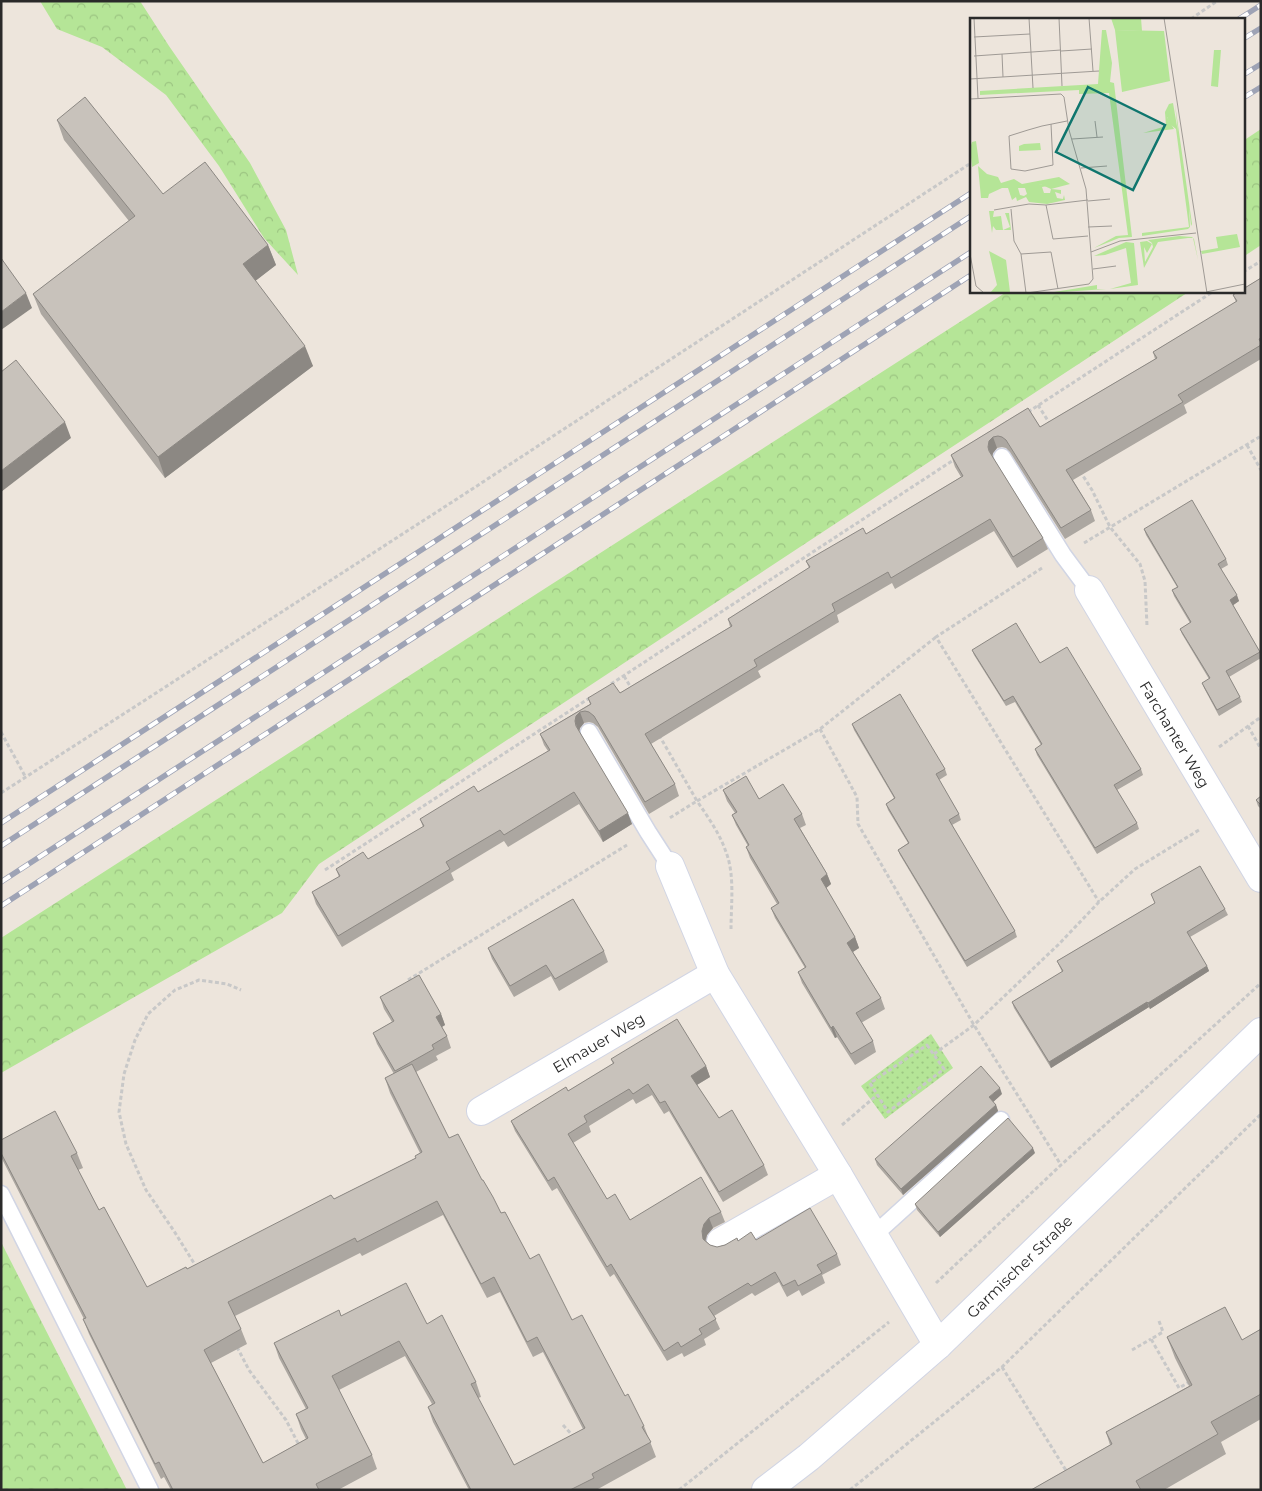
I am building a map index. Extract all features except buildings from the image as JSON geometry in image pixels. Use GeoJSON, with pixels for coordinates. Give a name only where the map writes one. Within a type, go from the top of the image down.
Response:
{"type":"FeatureCollection","features":[{"type":"Feature","properties":{"kind":"street","name":"Farchanter Weg"},"geometry":{"type":"LineString","coordinates":[[1090,590],[1223,816],[1260,874]]}},
{"type":"Feature","properties":{"kind":"street"},"geometry":{"type":"LineString","coordinates":[[670,866],[715,974],[838,1174],[938,1346]]}},
{"type":"Feature","properties":{"kind":"street","name":"Elmauer Weg"},"geometry":{"type":"LineString","coordinates":[[481,1111],[715,974]]}},
{"type":"Feature","properties":{"kind":"street","name":"Garmischer Straße"},"geometry":{"type":"LineString","coordinates":[[766,1490],[809,1457],[938,1346],[1261,1032]]}},
{"type":"Feature","properties":{"kind":"street"},"geometry":{"type":"LineString","coordinates":[[720,1242],[838,1174]]}},
{"type":"Feature","properties":{"kind":"lane"},"geometry":{"type":"LineString","coordinates":[[1002,457],[1063,555],[1090,590]]}},
{"type":"Feature","properties":{"kind":"lane"},"geometry":{"type":"LineString","coordinates":[[589,732],[670,866]]}},
{"type":"Feature","properties":{"kind":"lane"},"geometry":{"type":"LineString","coordinates":[[874,1235],[1001,1120]]}},
{"type":"Feature","properties":{"kind":"lane"},"geometry":{"type":"LineString","coordinates":[[1,1194],[150,1490]]}},
{"type":"Feature","properties":{"kind":"path"},"geometry":{"type":"LineString","coordinates":[[1192,18],[1217,1]]}},
{"type":"Feature","properties":{"kind":"path"},"geometry":{"type":"LineString","coordinates":[[1,793],[463,495],[970,164]]}},
{"type":"Feature","properties":{"kind":"path"},"geometry":{"type":"LineString","coordinates":[[1244,271],[1261,261]]}},
{"type":"Feature","properties":{"kind":"path"},"geometry":{"type":"LineString","coordinates":[[1024,415],[1212,292]]}},
{"type":"Feature","properties":{"kind":"path"},"geometry":{"type":"LineString","coordinates":[[1038,405],[1054,429]]}},
{"type":"Feature","properties":{"kind":"path"},"geometry":{"type":"LineString","coordinates":[[408,980],[697,801],[820,729],[936,637],[1024,579],[1261,436]]}},
{"type":"Feature","properties":{"kind":"path"},"geometry":{"type":"LineString","coordinates":[[1246,445],[1261,470]]}},
{"type":"Feature","properties":{"kind":"path"},"geometry":{"type":"LineString","coordinates":[[609,686],[961,455]]}},
{"type":"Feature","properties":{"kind":"path"},"geometry":{"type":"LineString","coordinates":[[1078,468],[1092,490],[1110,527]]}},
{"type":"Feature","properties":{"kind":"path"},"geometry":{"type":"LineString","coordinates":[[936,637],[1099,902]]}},
{"type":"Feature","properties":{"kind":"path"},"geometry":{"type":"LineString","coordinates":[[624,676],[634,693]]}},
{"type":"Feature","properties":{"kind":"path"},"geometry":{"type":"LineString","coordinates":[[325,870],[595,695]]}},
{"type":"Feature","properties":{"kind":"path"},"geometry":{"type":"LineString","coordinates":[[1194,766],[1261,717]]}},
{"type":"Feature","properties":{"kind":"path"},"geometry":{"type":"LineString","coordinates":[[1248,726],[1261,749]]}},
{"type":"Feature","properties":{"kind":"path"},"geometry":{"type":"LineString","coordinates":[[820,729],[857,797],[858,824],[974,1025],[1061,1165]]}},
{"type":"Feature","properties":{"kind":"path"},"geometry":{"type":"LineString","coordinates":[[1,732],[25,776]]}},
{"type":"Feature","properties":{"kind":"path"},"geometry":{"type":"LineString","coordinates":[[658,734],[712,824],[727,853],[732,881],[731,935]]}},
{"type":"Feature","properties":{"kind":"path"},"geometry":{"type":"LineString","coordinates":[[934,1054],[974,1025],[1135,869],[1223,816]]}},
{"type":"Feature","properties":{"kind":"path"},"geometry":{"type":"LineString","coordinates":[[197,1269],[146,1190],[126,1144],[119,1112],[124,1074],[135,1040],[148,1014],[175,990],[199,980],[227,984],[240,990]]}},
{"type":"Feature","properties":{"kind":"path"},"geometry":{"type":"LineString","coordinates":[[680,1490],[937,1282],[1061,1165],[1261,983]]}},
{"type":"Feature","properties":{"kind":"path"},"geometry":{"type":"LineString","coordinates":[[927,1045],[934,1054],[944,1069],[888,1112],[870,1083],[927,1045]]}},
{"type":"Feature","properties":{"kind":"path"},"geometry":{"type":"LineString","coordinates":[[818,1144],[877,1095]]}},
{"type":"Feature","properties":{"kind":"path"},"geometry":{"type":"LineString","coordinates":[[850,1490],[1002,1367],[1261,1114]]}},
{"type":"Feature","properties":{"kind":"path"},"geometry":{"type":"LineString","coordinates":[[1132,1350],[1163,1332],[1159,1321]]}},
{"type":"Feature","properties":{"kind":"path"},"geometry":{"type":"LineString","coordinates":[[1151,1339],[1179,1388],[1195,1379]]}},
{"type":"Feature","properties":{"kind":"path"},"geometry":{"type":"LineString","coordinates":[[233,1340],[249,1370],[286,1420],[304,1455]]}},
{"type":"Feature","properties":{"kind":"path"},"geometry":{"type":"LineString","coordinates":[[1002,1367],[1070,1477]]}},
{"type":"Feature","properties":{"kind":"path"},"geometry":{"type":"LineString","coordinates":[[563,1426],[576,1440]]}},
{"type":"Feature","properties":{"kind":"green space"},"geometry":{"type":"Polygon","coordinates":[[[40,1],[140,1],[250,163],[286,230],[298,275],[264,238],[219,166],[166,95],[102,47],[57,29],[40,1]]]}},
{"type":"Feature","properties":{"kind":"green space"},"geometry":{"type":"Polygon","coordinates":[[[1261,129],[1261,245],[1244,256],[1244,140],[1261,129]]]}},
{"type":"Feature","properties":{"kind":"green space"},"geometry":{"type":"Polygon","coordinates":[[[1006,292],[1188,292],[319,864],[282,913],[1,1073],[1,938],[1006,292]]]}},
{"type":"Feature","properties":{"kind":"green space"},"geometry":{"type":"Polygon","coordinates":[[[931,1034],[953,1068],[885,1119],[861,1086],[931,1034]]]}},
{"type":"Feature","properties":{"kind":"green space"},"geometry":{"type":"Polygon","coordinates":[[[1,1242],[127,1490],[1,1490],[1,1242]]]}},
{"type":"Feature","properties":{"kind":"railway"},"geometry":{"type":"LineString","coordinates":[[1241,18],[1261,5]]}},
{"type":"Feature","properties":{"kind":"railway"},"geometry":{"type":"LineString","coordinates":[[1244,38],[1261,28]]}},
{"type":"Feature","properties":{"kind":"railway"},"geometry":{"type":"LineString","coordinates":[[1244,74],[1261,64]]}},
{"type":"Feature","properties":{"kind":"railway"},"geometry":{"type":"LineString","coordinates":[[1244,97],[1261,87]]}},
{"type":"Feature","properties":{"kind":"railway"},"geometry":{"type":"LineString","coordinates":[[1,823],[970,194]]}},
{"type":"Feature","properties":{"kind":"railway"},"geometry":{"type":"LineString","coordinates":[[1,846],[970,217]]}},
{"type":"Feature","properties":{"kind":"railway"},"geometry":{"type":"LineString","coordinates":[[1,882],[970,253]]}},
{"type":"Feature","properties":{"kind":"railway"},"geometry":{"type":"LineString","coordinates":[[1,906],[970,276]]}}]}
